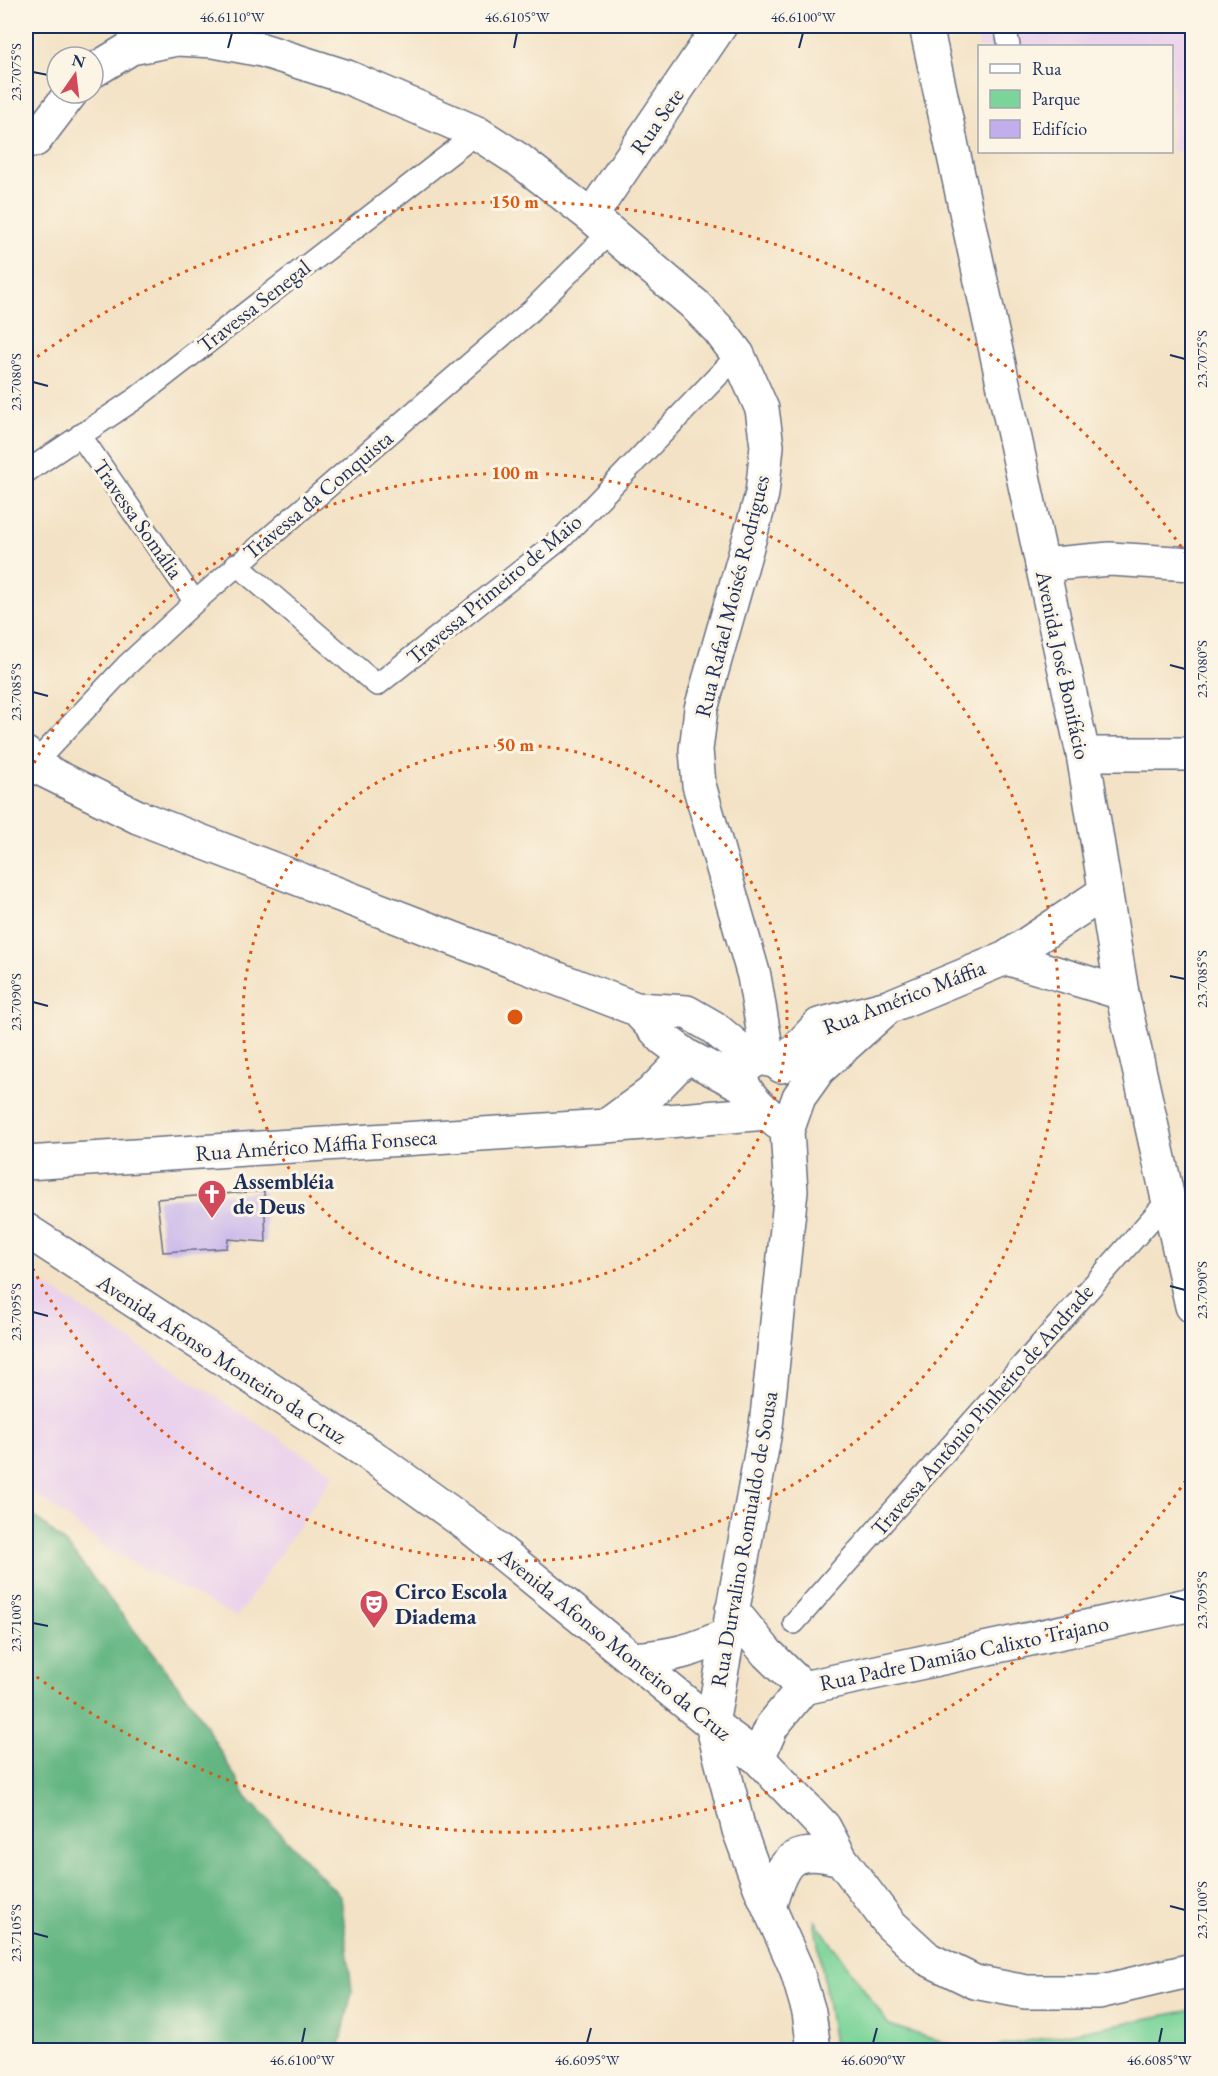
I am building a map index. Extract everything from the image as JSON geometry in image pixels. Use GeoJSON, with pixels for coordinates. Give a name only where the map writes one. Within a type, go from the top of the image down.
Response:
{"type":"FeatureCollection","features":[{"type":"Feature","properties":{"kind":"street","name":"Rua Sete"},"geometry":{"type":"LineString","coordinates":[[600,224],[720,26]]}},
{"type":"Feature","properties":{"kind":"street","name":"Avenida José Bonifácio"},"geometry":{"type":"LineString","coordinates":[[926,26],[1083,754],[1122,993],[1170,1198],[1192,1306]]}},
{"type":"Feature","properties":{"kind":"street","name":"Rua Rafael Moisés Rodrigues"},"geometry":{"type":"LineString","coordinates":[[105,64],[131,48],[177,39],[214,41],[262,50],[346,77],[477,133],[519,160],[600,224],[694,304],[719,330],[738,355],[762,409],[767,446],[762,494],[701,709],[696,750],[699,785],[754,975],[765,1088]]}},
{"type":"Feature","properties":{"kind":"street"},"geometry":{"type":"LineString","coordinates":[[35,140],[62,105]]}},
{"type":"Feature","properties":{"kind":"street"},"geometry":{"type":"LineString","coordinates":[[1042,565],[1110,559],[1192,564]]}},
{"type":"Feature","properties":{"kind":"street"},"geometry":{"type":"LineString","coordinates":[[1083,754],[1192,754]]}},
{"type":"Feature","properties":{"kind":"street"},"geometry":{"type":"LineString","coordinates":[[29,760],[138,818],[636,1009],[687,1012],[713,1027],[765,1088]]}},
{"type":"Feature","properties":{"kind":"street","name":"Rua Américo Máffia"},"geometry":{"type":"LineString","coordinates":[[765,1088],[819,1025],[888,1007],[1006,958],[1105,892]]}},
{"type":"Feature","properties":{"kind":"street","name":"Rua Américo Máffia"},"geometry":{"type":"LineString","coordinates":[[1006,958],[1122,993]]}},
{"type":"Feature","properties":{"kind":"street"},"geometry":{"type":"LineString","coordinates":[[636,1009],[664,1039],[687,1056],[765,1088],[799,1097],[819,1069],[888,1007]]}},
{"type":"Feature","properties":{"kind":"street"},"geometry":{"type":"LineString","coordinates":[[606,1126],[651,1093],[687,1056]]}},
{"type":"Feature","properties":{"kind":"street","name":"Rua Américo Máffia Fonseca"},"geometry":{"type":"LineString","coordinates":[[26,1163],[606,1126],[765,1088]]}},
{"type":"Feature","properties":{"kind":"street","name":"Rua Durvalino Romualdo de Sousa"},"geometry":{"type":"LineString","coordinates":[[765,1088],[791,1191],[766,1426],[712,1724],[739,1830],[769,1908],[796,1968],[809,2012],[814,2050]]}},
{"type":"Feature","properties":{"kind":"street","name":"Avenida Afonso Monteiro da Cruz"},"geometry":{"type":"LineString","coordinates":[[26,1230],[387,1467],[469,1526],[712,1724],[758,1758],[824,1827],[841,1859],[890,1924],[928,1959],[975,1982],[1026,1992],[1100,1992],[1192,1970]]}},
{"type":"Feature","properties":{"kind":"street","name":"Rua Padre Damião Calixto Trajano"},"geometry":{"type":"LineString","coordinates":[[730,1622],[767,1653],[803,1688],[1192,1604]]}},
{"type":"Feature","properties":{"kind":"street"},"geometry":{"type":"LineString","coordinates":[[633,1659],[674,1656],[698,1649],[730,1622]]}},
{"type":"Feature","properties":{"kind":"street"},"geometry":{"type":"LineString","coordinates":[[758,1758],[772,1726],[803,1688]]}},
{"type":"Feature","properties":{"kind":"street"},"geometry":{"type":"LineString","coordinates":[[769,1908],[777,1877],[786,1863],[801,1854],[817,1852],[841,1859]]}},
{"type":"Feature","properties":{"kind":"lane"},"geometry":{"type":"LineString","coordinates":[[1005,26],[1009,45]]}},
{"type":"Feature","properties":{"kind":"lane","name":"Travessa Senegal"},"geometry":{"type":"LineString","coordinates":[[26,472],[135,399],[477,133]]}},
{"type":"Feature","properties":{"kind":"lane","name":"Travessa da Conquista"},"geometry":{"type":"LineString","coordinates":[[29,760],[236,564],[532,310],[600,224]]}},
{"type":"Feature","properties":{"kind":"lane","name":"Travessa Primeiro de Maio"},"geometry":{"type":"LineString","coordinates":[[236,564],[377,685],[562,538],[738,355]]}},
{"type":"Feature","properties":{"kind":"lane","name":"Travessa Somália"},"geometry":{"type":"LineString","coordinates":[[80,435],[195,602]]}},
{"type":"Feature","properties":{"kind":"lane","name":"Travessa Antônio Pinheiro de Andrade"},"geometry":{"type":"LineString","coordinates":[[794,1623],[1170,1198]]}},
{"type":"Feature","properties":{"kind":"shaded area"},"geometry":{"type":"Polygon","coordinates":[[[976,26],[1192,26],[1192,152],[1173,151],[1173,45],[979,45],[976,26]]]}},
{"type":"Feature","properties":{"kind":"shaded area"},"geometry":{"type":"Polygon","coordinates":[[[26,1272],[334,1474],[237,1617],[112,1552],[26,1487],[26,1272]]]}},
{"type":"Feature","properties":{"kind":"green space"},"geometry":{"type":"Polygon","coordinates":[[[26,1509],[67,1545],[196,1709],[247,1798],[341,1897],[352,1991],[339,2050],[26,2050],[26,1509]]]}},
{"type":"Feature","properties":{"kind":"green space"},"geometry":{"type":"Polygon","coordinates":[[[814,1919],[889,2025],[967,2050],[835,2050],[814,1919]]]}},
{"type":"Feature","properties":{"kind":"green space"},"geometry":{"type":"Polygon","coordinates":[[[1192,2010],[1192,2050],[980,2050],[1192,2010]]]}},
{"type":"Feature","properties":{"kind":"building","name":"Assembléia de Deus"},"geometry":{"type":"Polygon","coordinates":[[[264,1191],[266,1242],[228,1239],[227,1248],[163,1252],[157,1199],[264,1191]]]}},
{"type":"Feature","properties":{"kind":"place","name":"Assembléia de Deus"},"geometry":{"type":"Point","coordinates":[212,1220]}},
{"type":"Feature","properties":{"kind":"place","name":"Circo Escola Diadema"},"geometry":{"type":"Point","coordinates":[374,1630]}}]}
